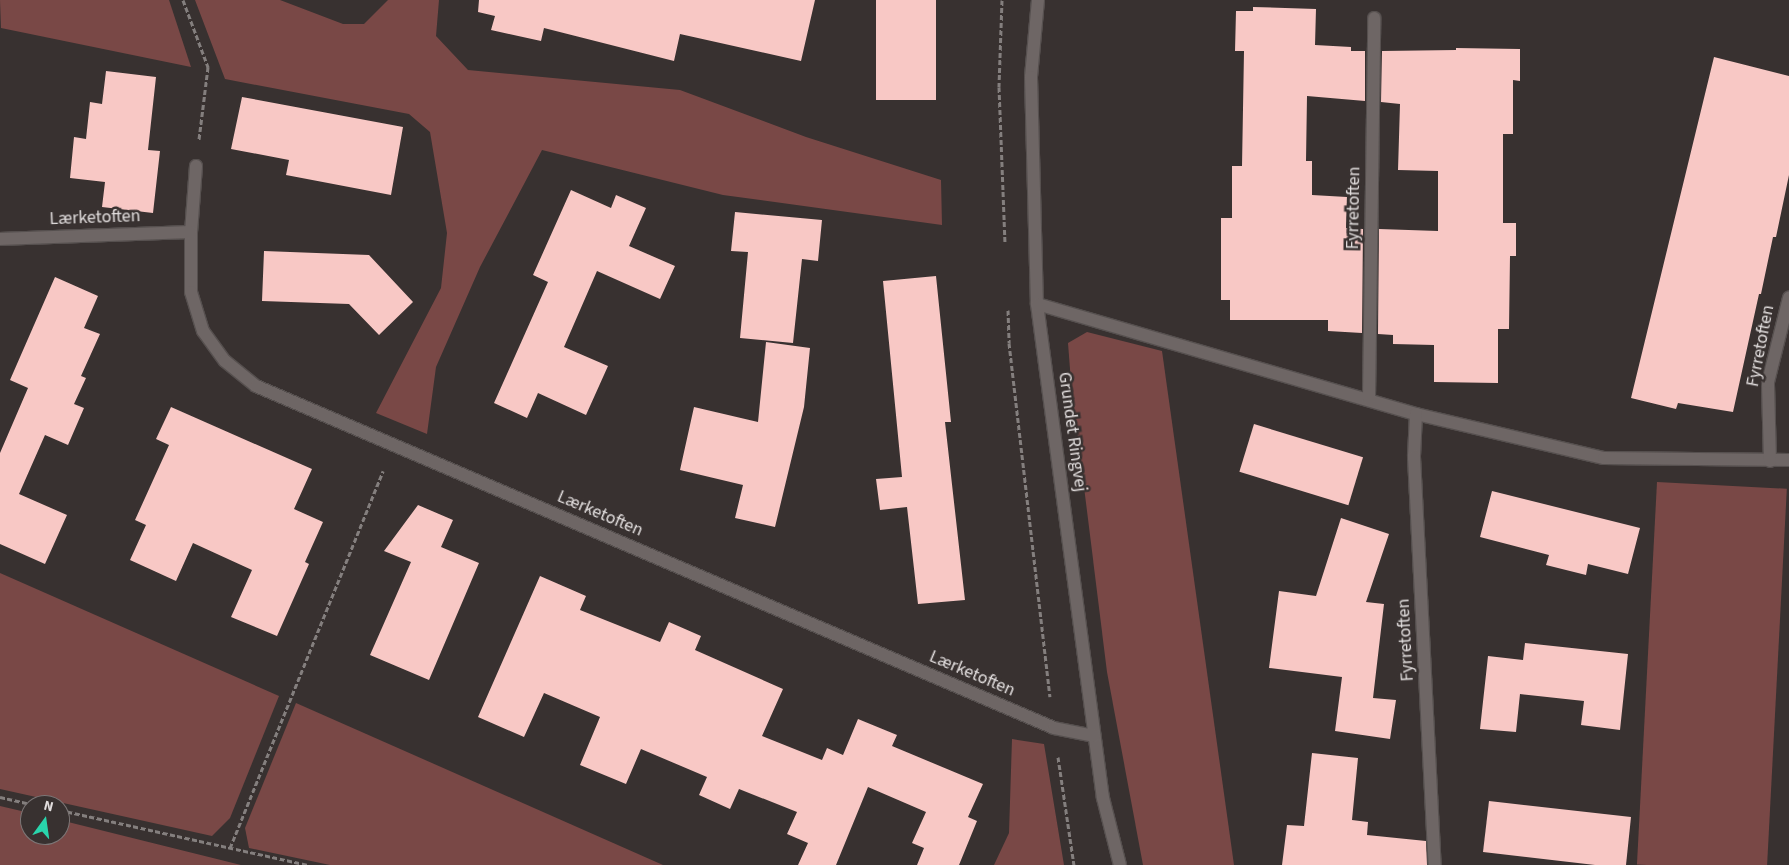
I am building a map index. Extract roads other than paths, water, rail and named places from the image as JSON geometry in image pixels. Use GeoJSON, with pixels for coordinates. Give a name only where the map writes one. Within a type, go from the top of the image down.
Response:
{"type":"FeatureCollection","features":[{"type":"Feature","properties":{"kind":"street","name":"Grundet Ringvej"},"geometry":{"type":"LineString","coordinates":[[1038,0],[1031,77],[1037,304],[1103,798],[1120,865]]}},
{"type":"Feature","properties":{"kind":"street","name":"Fyrretoften"},"geometry":{"type":"LineString","coordinates":[[1368,399],[1374,18]]}},
{"type":"Feature","properties":{"kind":"street","name":"Lærketoften"},"geometry":{"type":"LineString","coordinates":[[196,166],[191,232],[190,292],[203,331],[226,361],[256,386],[1054,728],[1094,736]]}},
{"type":"Feature","properties":{"kind":"street","name":"Lærketoften"},"geometry":{"type":"LineString","coordinates":[[0,239],[191,232]]}},
{"type":"Feature","properties":{"kind":"street","name":"Fyrretoften"},"geometry":{"type":"LineString","coordinates":[[1770,461],[1768,382],[1789,298]]}},
{"type":"Feature","properties":{"kind":"street"},"geometry":{"type":"LineString","coordinates":[[1037,304],[1416,414],[1604,458],[1789,460]]}},
{"type":"Feature","properties":{"kind":"street","name":"Fyrretoften"},"geometry":{"type":"LineString","coordinates":[[1416,414],[1414,457],[1435,865]]}}]}
